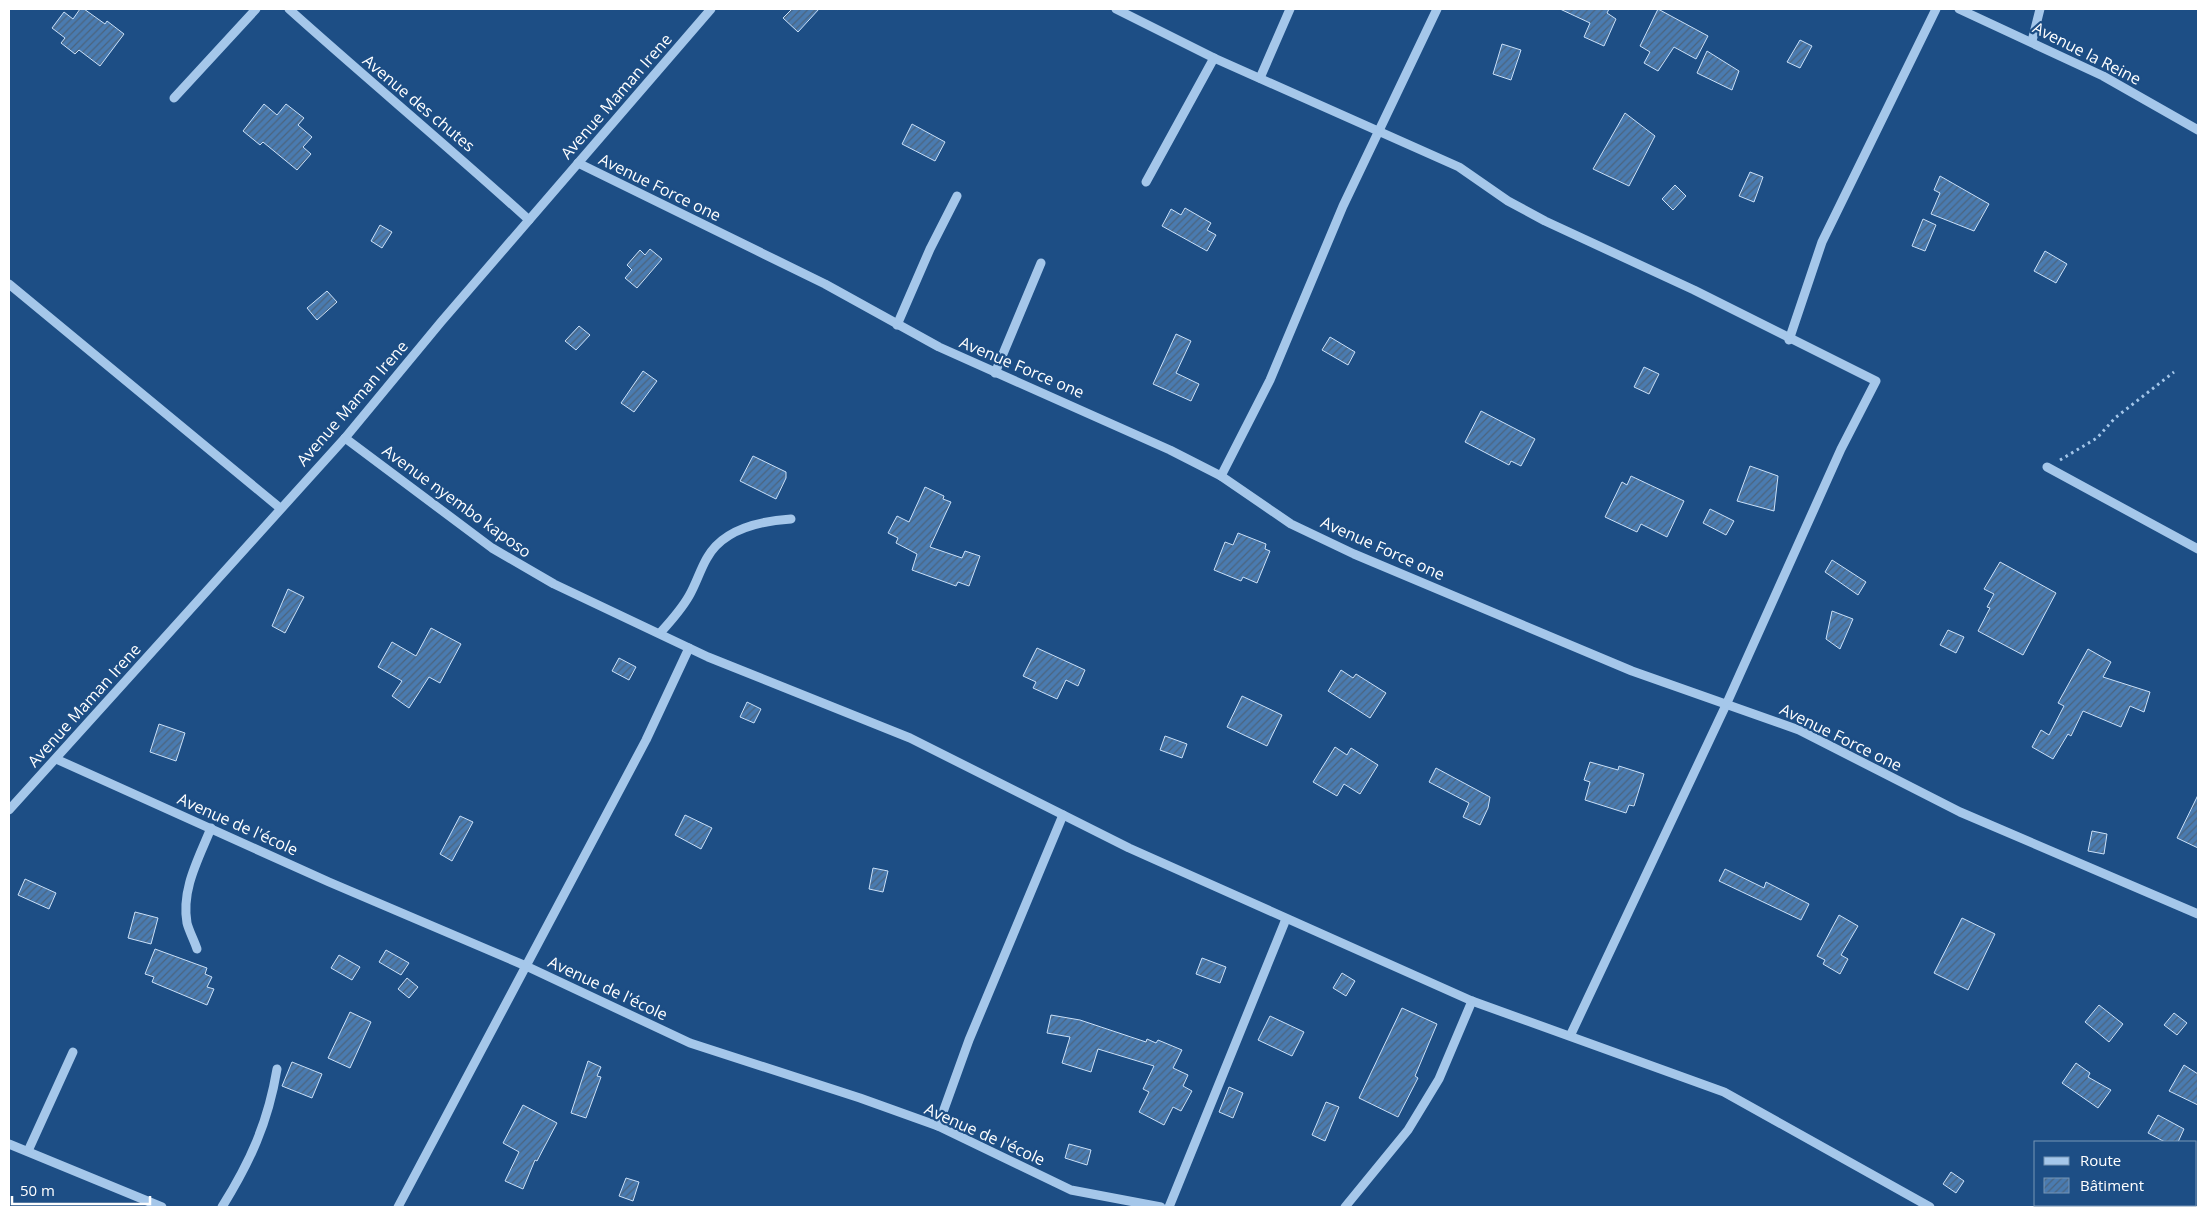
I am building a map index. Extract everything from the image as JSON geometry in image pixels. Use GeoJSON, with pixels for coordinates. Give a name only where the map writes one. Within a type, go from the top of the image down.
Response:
{"type":"FeatureCollection","features":[{"type":"Feature","properties":{"kind":"street"},"geometry":{"type":"LineString","coordinates":[[174,98],[256,9]]}},
{"type":"Feature","properties":{"kind":"street","name":"Avenue des chutes"},"geometry":{"type":"LineString","coordinates":[[288,9],[529,220]]}},
{"type":"Feature","properties":{"kind":"street","name":"Avenue Maman Irene"},"geometry":{"type":"LineString","coordinates":[[10,805],[56,759],[345,438],[710,9]]}},
{"type":"Feature","properties":{"kind":"street"},"geometry":{"type":"LineString","coordinates":[[1116,9],[1214,58],[1459,167],[1523,209],[1876,381],[1841,449],[1726,705],[1571,1034]]}},
{"type":"Feature","properties":{"kind":"street"},"geometry":{"type":"LineString","coordinates":[[1260,78],[1290,9]]}},
{"type":"Feature","properties":{"kind":"street"},"geometry":{"type":"LineString","coordinates":[[1221,476],[1270,380],[1314,272],[1437,9]]}},
{"type":"Feature","properties":{"kind":"street"},"geometry":{"type":"LineString","coordinates":[[1789,340],[1822,242],[1936,9]]}},
{"type":"Feature","properties":{"kind":"street","name":"Avenue la Reine"},"geometry":{"type":"LineString","coordinates":[[1959,9],[2032,41],[2103,76],[2198,130]]}},
{"type":"Feature","properties":{"kind":"street"},"geometry":{"type":"LineString","coordinates":[[2032,41],[2040,9]]}},
{"type":"Feature","properties":{"kind":"street"},"geometry":{"type":"LineString","coordinates":[[1146,182],[1214,58]]}},
{"type":"Feature","properties":{"kind":"street","name":"Avenue Force one"},"geometry":{"type":"LineString","coordinates":[[578,163],[825,284],[897,325],[995,373],[1089,412],[1221,476],[1291,524],[1354,554],[1632,671],[1799,730],[1960,812],[2198,914]]}},
{"type":"Feature","properties":{"kind":"street"},"geometry":{"type":"LineString","coordinates":[[897,325],[930,249],[957,196]]}},
{"type":"Feature","properties":{"kind":"street"},"geometry":{"type":"LineString","coordinates":[[995,373],[1041,263]]}},
{"type":"Feature","properties":{"kind":"street"},"geometry":{"type":"LineString","coordinates":[[9,284],[280,508]]}},
{"type":"Feature","properties":{"kind":"street","name":"Avenue nyembo kaposo"},"geometry":{"type":"LineString","coordinates":[[345,438],[492,548],[554,584],[660,632],[689,648],[800,695],[910,738],[1129,848],[1472,1000],[1571,1034],[1724,1092],[1930,1207]]}},
{"type":"Feature","properties":{"kind":"street"},"geometry":{"type":"LineString","coordinates":[[2047,467],[2198,549]]}},
{"type":"Feature","properties":{"kind":"street"},"geometry":{"type":"LineString","coordinates":[[660,632],[681,609],[707,557],[717,544],[729,534],[749,526],[769,521],[791,520]]}},
{"type":"Feature","properties":{"kind":"street"},"geometry":{"type":"LineString","coordinates":[[398,1207],[646,740],[689,648]]}},
{"type":"Feature","properties":{"kind":"street","name":"Avenue de l'école"},"geometry":{"type":"LineString","coordinates":[[56,759],[329,882],[526,966],[690,1043],[860,1098],[938,1126],[1071,1190],[1160,1207]]}},
{"type":"Feature","properties":{"kind":"street"},"geometry":{"type":"LineString","coordinates":[[938,1126],[970,1040],[1063,815]]}},
{"type":"Feature","properties":{"kind":"street"},"geometry":{"type":"LineString","coordinates":[[197,949],[187,924],[185,906],[193,872],[211,828]]}},
{"type":"Feature","properties":{"kind":"street"},"geometry":{"type":"LineString","coordinates":[[1169,1207],[1286,919]]}},
{"type":"Feature","properties":{"kind":"street"},"geometry":{"type":"LineString","coordinates":[[1345,1207],[1408,1130],[1439,1079],[1472,1000]]}},
{"type":"Feature","properties":{"kind":"street"},"geometry":{"type":"LineString","coordinates":[[28,1151],[73,1052]]}},
{"type":"Feature","properties":{"kind":"street"},"geometry":{"type":"LineString","coordinates":[[222,1207],[246,1168],[258,1140],[269,1110],[277,1069]]}},
{"type":"Feature","properties":{"kind":"street"},"geometry":{"type":"LineString","coordinates":[[9,1144],[162,1207]]}},
{"type":"Feature","properties":{"kind":"path"},"geometry":{"type":"LineString","coordinates":[[2047,467],[2097,438],[2115,418],[2174,372]]}},
{"type":"Feature","properties":{"kind":"building"},"geometry":{"type":"Polygon","coordinates":[[[80,9],[84,9],[105,24],[107,21],[124,34],[100,66],[79,50],[75,54],[61,43],[65,38],[52,28],[64,12],[73,19],[80,9]]]}},
{"type":"Feature","properties":{"kind":"building"},"geometry":{"type":"Polygon","coordinates":[[[792,9],[819,9],[798,32],[783,18],[792,9]]]}},
{"type":"Feature","properties":{"kind":"building"},"geometry":{"type":"Polygon","coordinates":[[[1560,9],[1609,9],[1607,13],[1616,19],[1604,46],[1584,37],[1590,23],[1560,9]]]}},
{"type":"Feature","properties":{"kind":"building"},"geometry":{"type":"Polygon","coordinates":[[[1658,9],[1708,36],[1696,59],[1674,47],[1658,71],[1644,63],[1650,52],[1640,46],[1658,9]]]}},
{"type":"Feature","properties":{"kind":"building"},"geometry":{"type":"Polygon","coordinates":[[[1800,40],[1812,46],[1800,68],[1787,62],[1800,40]]]}},
{"type":"Feature","properties":{"kind":"building"},"geometry":{"type":"Polygon","coordinates":[[[1502,44],[1521,50],[1511,80],[1493,74],[1502,44]]]}},
{"type":"Feature","properties":{"kind":"building"},"geometry":{"type":"Polygon","coordinates":[[[1707,51],[1739,71],[1732,90],[1697,73],[1707,51]]]}},
{"type":"Feature","properties":{"kind":"building"},"geometry":{"type":"Polygon","coordinates":[[[264,104],[277,115],[286,104],[304,118],[298,125],[312,137],[303,147],[311,154],[297,170],[263,142],[260,145],[243,131],[264,104]]]}},
{"type":"Feature","properties":{"kind":"building"},"geometry":{"type":"Polygon","coordinates":[[[1625,113],[1655,136],[1629,186],[1593,169],[1625,113]]]}},
{"type":"Feature","properties":{"kind":"building"},"geometry":{"type":"Polygon","coordinates":[[[912,124],[945,142],[935,161],[902,144],[912,124]]]}},
{"type":"Feature","properties":{"kind":"building"},"geometry":{"type":"Polygon","coordinates":[[[1750,172],[1763,177],[1754,202],[1739,196],[1750,172]]]}},
{"type":"Feature","properties":{"kind":"building"},"geometry":{"type":"Polygon","coordinates":[[[1940,176],[1989,204],[1974,231],[1931,214],[1940,193],[1934,190],[1940,176]]]}},
{"type":"Feature","properties":{"kind":"building"},"geometry":{"type":"Polygon","coordinates":[[[1675,185],[1686,196],[1673,210],[1662,199],[1675,185]]]}},
{"type":"Feature","properties":{"kind":"building"},"geometry":{"type":"Polygon","coordinates":[[[1185,208],[1211,223],[1207,230],[1216,235],[1207,251],[1162,226],[1171,209],[1181,215],[1185,208]]]}},
{"type":"Feature","properties":{"kind":"building"},"geometry":{"type":"Polygon","coordinates":[[[1923,219],[1936,225],[1925,251],[1912,246],[1923,219]]]}},
{"type":"Feature","properties":{"kind":"building"},"geometry":{"type":"Polygon","coordinates":[[[380,225],[392,232],[382,248],[371,241],[380,225]]]}},
{"type":"Feature","properties":{"kind":"building"},"geometry":{"type":"Polygon","coordinates":[[[650,249],[662,259],[637,288],[625,278],[632,270],[627,265],[640,250],[645,255],[650,249]]]}},
{"type":"Feature","properties":{"kind":"building"},"geometry":{"type":"Polygon","coordinates":[[[2045,251],[2067,264],[2056,283],[2034,271],[2045,251]]]}},
{"type":"Feature","properties":{"kind":"building"},"geometry":{"type":"Polygon","coordinates":[[[327,291],[337,302],[317,320],[307,308],[327,291]]]}},
{"type":"Feature","properties":{"kind":"building"},"geometry":{"type":"Polygon","coordinates":[[[579,326],[590,335],[576,350],[565,341],[579,326]]]}},
{"type":"Feature","properties":{"kind":"building"},"geometry":{"type":"Polygon","coordinates":[[[1176,334],[1191,341],[1176,373],[1199,384],[1191,401],[1153,384],[1176,334]]]}},
{"type":"Feature","properties":{"kind":"building"},"geometry":{"type":"Polygon","coordinates":[[[1330,337],[1355,352],[1348,365],[1322,350],[1330,337]]]}},
{"type":"Feature","properties":{"kind":"building"},"geometry":{"type":"Polygon","coordinates":[[[1644,367],[1659,374],[1649,394],[1634,387],[1644,367]]]}},
{"type":"Feature","properties":{"kind":"building"},"geometry":{"type":"Polygon","coordinates":[[[643,371],[657,381],[634,412],[621,403],[643,371]]]}},
{"type":"Feature","properties":{"kind":"building"},"geometry":{"type":"Polygon","coordinates":[[[1481,411],[1535,439],[1521,466],[1511,461],[1509,465],[1465,442],[1481,411]]]}},
{"type":"Feature","properties":{"kind":"building"},"geometry":{"type":"Polygon","coordinates":[[[753,456],[786,472],[786,478],[776,499],[740,481],[753,456]]]}},
{"type":"Feature","properties":{"kind":"building"},"geometry":{"type":"Polygon","coordinates":[[[1750,466],[1778,476],[1774,511],[1737,501],[1750,466]]]}},
{"type":"Feature","properties":{"kind":"building"},"geometry":{"type":"Polygon","coordinates":[[[1631,476],[1684,501],[1667,537],[1641,524],[1637,532],[1605,517],[1622,482],[1627,485],[1631,476]]]}},
{"type":"Feature","properties":{"kind":"building"},"geometry":{"type":"Polygon","coordinates":[[[925,487],[944,496],[943,499],[951,502],[930,547],[962,558],[965,551],[980,556],[969,586],[958,582],[956,586],[912,570],[917,554],[896,543],[898,538],[888,533],[897,516],[909,522],[925,487]]]}},
{"type":"Feature","properties":{"kind":"building"},"geometry":{"type":"Polygon","coordinates":[[[1710,509],[1734,521],[1726,535],[1703,523],[1710,509]]]}},
{"type":"Feature","properties":{"kind":"building"},"geometry":{"type":"Polygon","coordinates":[[[1238,533],[1266,544],[1265,549],[1270,551],[1257,583],[1243,577],[1241,581],[1214,570],[1225,542],[1233,545],[1238,533]]]}},
{"type":"Feature","properties":{"kind":"building"},"geometry":{"type":"Polygon","coordinates":[[[1832,560],[1866,582],[1858,595],[1825,572],[1832,560]]]}},
{"type":"Feature","properties":{"kind":"building"},"geometry":{"type":"Polygon","coordinates":[[[2000,562],[2056,593],[2023,655],[1978,631],[1990,608],[1987,607],[1994,594],[1984,589],[2000,562]]]}},
{"type":"Feature","properties":{"kind":"building"},"geometry":{"type":"Polygon","coordinates":[[[288,589],[304,597],[285,633],[272,626],[288,589]]]}},
{"type":"Feature","properties":{"kind":"building"},"geometry":{"type":"Polygon","coordinates":[[[1832,611],[1853,619],[1840,649],[1826,639],[1832,611]]]}},
{"type":"Feature","properties":{"kind":"building"},"geometry":{"type":"Polygon","coordinates":[[[431,628],[461,644],[440,683],[429,677],[409,708],[392,696],[402,681],[378,667],[392,642],[416,656],[431,628]]]}},
{"type":"Feature","properties":{"kind":"building"},"geometry":{"type":"Polygon","coordinates":[[[1948,630],[1964,637],[1956,653],[1940,645],[1948,630]]]}},
{"type":"Feature","properties":{"kind":"building"},"geometry":{"type":"Polygon","coordinates":[[[1037,648],[1085,670],[1078,686],[1066,680],[1057,699],[1033,688],[1036,682],[1023,676],[1037,648]]]}},
{"type":"Feature","properties":{"kind":"building"},"geometry":{"type":"Polygon","coordinates":[[[2088,649],[2111,662],[2103,677],[2150,692],[2144,712],[2130,706],[2121,727],[2083,711],[2071,736],[2068,734],[2053,759],[2032,747],[2041,730],[2049,735],[2064,706],[2058,703],[2088,649]]]}},
{"type":"Feature","properties":{"kind":"building"},"geometry":{"type":"Polygon","coordinates":[[[619,658],[636,667],[629,680],[612,671],[619,658]]]}},
{"type":"Feature","properties":{"kind":"building"},"geometry":{"type":"Polygon","coordinates":[[[1341,670],[1353,678],[1356,674],[1386,693],[1370,718],[1328,691],[1341,670]]]}},
{"type":"Feature","properties":{"kind":"building"},"geometry":{"type":"Polygon","coordinates":[[[1242,696],[1282,715],[1267,746],[1227,727],[1242,696]]]}},
{"type":"Feature","properties":{"kind":"building"},"geometry":{"type":"Polygon","coordinates":[[[747,702],[761,709],[754,723],[740,717],[747,702]]]}},
{"type":"Feature","properties":{"kind":"building"},"geometry":{"type":"Polygon","coordinates":[[[159,724],[185,733],[176,761],[150,752],[159,724]]]}},
{"type":"Feature","properties":{"kind":"building"},"geometry":{"type":"Polygon","coordinates":[[[1165,736],[1187,744],[1182,758],[1160,750],[1165,736]]]}},
{"type":"Feature","properties":{"kind":"building"},"geometry":{"type":"Polygon","coordinates":[[[1335,747],[1347,755],[1351,748],[1378,765],[1360,794],[1344,784],[1337,796],[1313,782],[1335,747]]]}},
{"type":"Feature","properties":{"kind":"building"},"geometry":{"type":"Polygon","coordinates":[[[1590,762],[1618,770],[1619,766],[1644,774],[1634,806],[1629,805],[1626,813],[1585,800],[1590,782],[1584,780],[1590,762]]]}},
{"type":"Feature","properties":{"kind":"building"},"geometry":{"type":"Polygon","coordinates":[[[1436,768],[1490,797],[1488,808],[1480,825],[1463,817],[1469,803],[1429,782],[1436,768]]]}},
{"type":"Feature","properties":{"kind":"building"},"geometry":{"type":"Polygon","coordinates":[[[2198,795],[2198,848],[2177,838],[2198,795]]]}},
{"type":"Feature","properties":{"kind":"building"},"geometry":{"type":"Polygon","coordinates":[[[685,815],[712,828],[701,849],[675,835],[685,815]]]}},
{"type":"Feature","properties":{"kind":"building"},"geometry":{"type":"Polygon","coordinates":[[[460,816],[473,822],[452,861],[440,854],[460,816]]]}},
{"type":"Feature","properties":{"kind":"building"},"geometry":{"type":"Polygon","coordinates":[[[2092,831],[2107,834],[2104,854],[2088,851],[2092,831]]]}},
{"type":"Feature","properties":{"kind":"building"},"geometry":{"type":"Polygon","coordinates":[[[873,868],[888,871],[883,892],[869,889],[873,868]]]}},
{"type":"Feature","properties":{"kind":"building"},"geometry":{"type":"Polygon","coordinates":[[[1725,869],[1764,888],[1766,882],[1809,904],[1801,920],[1719,881],[1725,869]]]}},
{"type":"Feature","properties":{"kind":"building"},"geometry":{"type":"Polygon","coordinates":[[[25,879],[56,893],[49,909],[18,895],[25,879]]]}},
{"type":"Feature","properties":{"kind":"building"},"geometry":{"type":"Polygon","coordinates":[[[135,912],[158,918],[151,944],[128,938],[135,912]]]}},
{"type":"Feature","properties":{"kind":"building"},"geometry":{"type":"Polygon","coordinates":[[[1839,915],[1858,926],[1841,955],[1848,959],[1840,974],[1823,964],[1825,960],[1817,956],[1839,915]]]}},
{"type":"Feature","properties":{"kind":"building"},"geometry":{"type":"Polygon","coordinates":[[[1962,918],[1995,934],[1968,990],[1934,973],[1962,918]]]}},
{"type":"Feature","properties":{"kind":"building"},"geometry":{"type":"Polygon","coordinates":[[[155,949],[207,968],[205,974],[212,977],[207,987],[214,989],[207,1005],[152,982],[154,977],[145,974],[155,949]]]}},
{"type":"Feature","properties":{"kind":"building"},"geometry":{"type":"Polygon","coordinates":[[[386,950],[409,963],[401,975],[379,962],[386,950]]]}},
{"type":"Feature","properties":{"kind":"building"},"geometry":{"type":"Polygon","coordinates":[[[339,955],[360,967],[352,980],[331,968],[339,955]]]}},
{"type":"Feature","properties":{"kind":"building"},"geometry":{"type":"Polygon","coordinates":[[[1202,958],[1226,967],[1220,983],[1196,974],[1202,958]]]}},
{"type":"Feature","properties":{"kind":"building"},"geometry":{"type":"Polygon","coordinates":[[[1342,973],[1355,981],[1346,996],[1333,988],[1342,973]]]}},
{"type":"Feature","properties":{"kind":"building"},"geometry":{"type":"Polygon","coordinates":[[[407,978],[418,987],[409,998],[398,989],[407,978]]]}},
{"type":"Feature","properties":{"kind":"building"},"geometry":{"type":"Polygon","coordinates":[[[2099,1005],[2123,1024],[2109,1042],[2085,1022],[2099,1005]]]}},
{"type":"Feature","properties":{"kind":"building"},"geometry":{"type":"Polygon","coordinates":[[[1402,1008],[1437,1024],[1415,1076],[1418,1078],[1398,1117],[1359,1098],[1402,1008]]]}},
{"type":"Feature","properties":{"kind":"building"},"geometry":{"type":"Polygon","coordinates":[[[350,1012],[371,1022],[350,1068],[328,1058],[350,1012]]]}},
{"type":"Feature","properties":{"kind":"building"},"geometry":{"type":"Polygon","coordinates":[[[2174,1013],[2187,1023],[2177,1035],[2164,1025],[2174,1013]]]}},
{"type":"Feature","properties":{"kind":"building"},"geometry":{"type":"Polygon","coordinates":[[[1051,1015],[1080,1020],[1146,1042],[1147,1039],[1156,1043],[1158,1040],[1182,1050],[1173,1068],[1188,1075],[1183,1086],[1192,1091],[1181,1111],[1173,1107],[1164,1125],[1139,1112],[1149,1092],[1143,1089],[1154,1066],[1098,1049],[1091,1072],[1062,1063],[1070,1037],[1047,1033],[1051,1015]]]}},
{"type":"Feature","properties":{"kind":"building"},"geometry":{"type":"Polygon","coordinates":[[[1270,1016],[1304,1032],[1292,1056],[1258,1040],[1270,1016]]]}},
{"type":"Feature","properties":{"kind":"building"},"geometry":{"type":"Polygon","coordinates":[[[588,1061],[601,1067],[597,1076],[601,1077],[586,1118],[571,1113],[588,1061]]]}},
{"type":"Feature","properties":{"kind":"building"},"geometry":{"type":"Polygon","coordinates":[[[292,1062],[322,1074],[312,1098],[282,1086],[292,1062]]]}},
{"type":"Feature","properties":{"kind":"building"},"geometry":{"type":"Polygon","coordinates":[[[2076,1063],[2090,1073],[2088,1077],[2111,1090],[2098,1108],[2062,1083],[2076,1063]]]}},
{"type":"Feature","properties":{"kind":"building"},"geometry":{"type":"Polygon","coordinates":[[[2184,1065],[2198,1074],[2198,1105],[2169,1091],[2184,1065]]]}},
{"type":"Feature","properties":{"kind":"building"},"geometry":{"type":"Polygon","coordinates":[[[1229,1087],[1243,1093],[1233,1118],[1219,1112],[1229,1087]]]}},
{"type":"Feature","properties":{"kind":"building"},"geometry":{"type":"Polygon","coordinates":[[[1326,1102],[1339,1107],[1325,1141],[1312,1135],[1326,1102]]]}},
{"type":"Feature","properties":{"kind":"building"},"geometry":{"type":"Polygon","coordinates":[[[523,1105],[557,1123],[537,1161],[535,1160],[523,1189],[505,1181],[519,1152],[503,1143],[523,1105]]]}},
{"type":"Feature","properties":{"kind":"building"},"geometry":{"type":"Polygon","coordinates":[[[2158,1115],[2184,1129],[2178,1141],[2163,1141],[2148,1133],[2158,1115]]]}},
{"type":"Feature","properties":{"kind":"building"},"geometry":{"type":"Polygon","coordinates":[[[1069,1144],[1091,1150],[1087,1165],[1065,1158],[1069,1144]]]}},
{"type":"Feature","properties":{"kind":"building"},"geometry":{"type":"Polygon","coordinates":[[[1951,1172],[1964,1181],[1956,1193],[1943,1184],[1951,1172]]]}},
{"type":"Feature","properties":{"kind":"building"},"geometry":{"type":"Polygon","coordinates":[[[626,1178],[639,1182],[633,1201],[619,1196],[626,1178]]]}}]}
